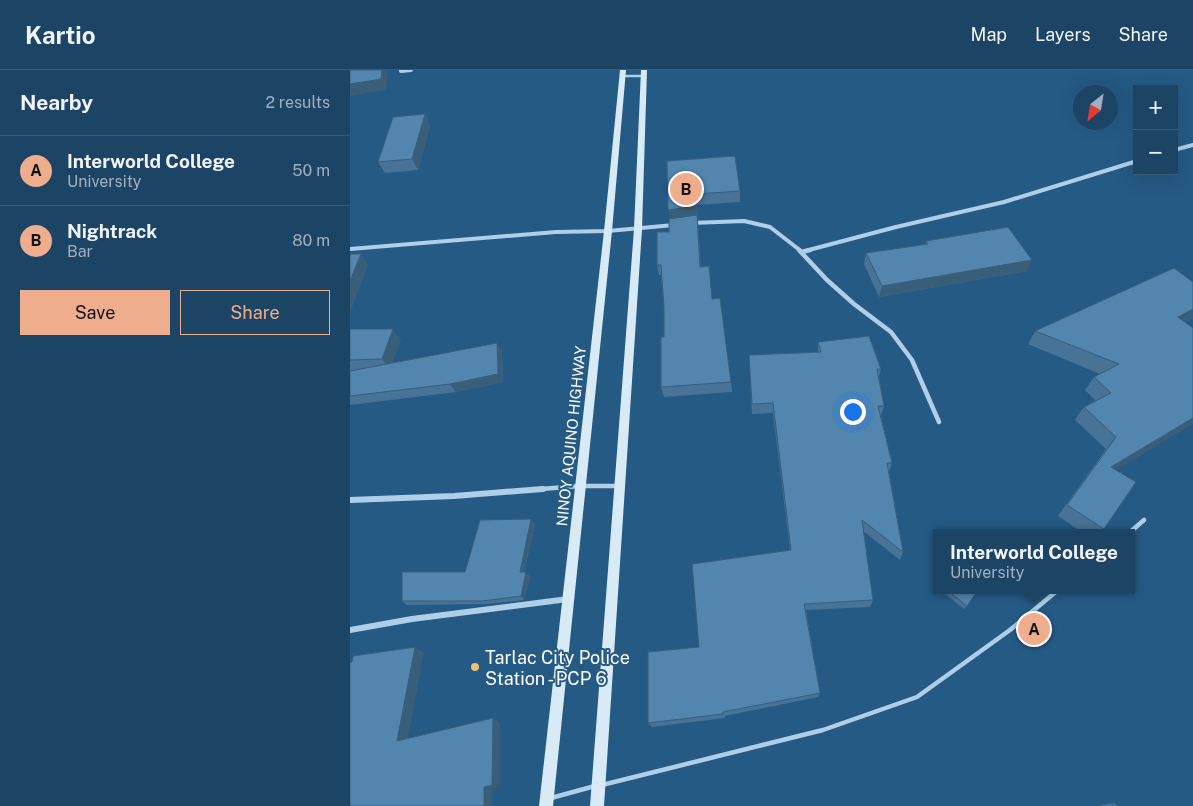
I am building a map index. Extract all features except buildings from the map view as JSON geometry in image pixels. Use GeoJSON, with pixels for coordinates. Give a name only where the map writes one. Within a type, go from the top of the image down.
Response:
{"type":"FeatureCollection","features":[{"type":"Feature","properties":{"kind":"main road","name":"NINOY AQUINO HIGHWAY"},"geometry":{"type":"LineString","coordinates":[[546,802],[608,231],[623,73]]}},
{"type":"Feature","properties":{"kind":"main road"},"geometry":{"type":"LineString","coordinates":[[597,806],[638,229],[644,73]]}},
{"type":"Feature","properties":{"kind":"street"},"geometry":{"type":"LineString","coordinates":[[401,71],[411,70]]}},
{"type":"Feature","properties":{"kind":"street"},"geometry":{"type":"LineString","coordinates":[[1178,149],[1193,145]]}},
{"type":"Feature","properties":{"kind":"street"},"geometry":{"type":"LineString","coordinates":[[802,252],[896,227],[1004,202],[1133,162]]}},
{"type":"Feature","properties":{"kind":"street"},"geometry":{"type":"LineString","coordinates":[[687,224],[744,221],[770,227],[802,252],[827,280],[854,304],[891,332],[912,360],[939,422]]}},
{"type":"Feature","properties":{"kind":"street"},"geometry":{"type":"LineString","coordinates":[[350,249],[546,233],[608,231],[677,225]]}},
{"type":"Feature","properties":{"kind":"street"},"geometry":{"type":"LineString","coordinates":[[350,500],[454,496],[580,486],[620,486]]}},
{"type":"Feature","properties":{"kind":"street"},"geometry":{"type":"LineString","coordinates":[[350,630],[421,617],[568,599]]}},
{"type":"Feature","properties":{"kind":"lane"},"geometry":{"type":"LineString","coordinates":[[623,73],[644,73]]}},
{"type":"Feature","properties":{"kind":"lane"},"geometry":{"type":"LineString","coordinates":[[1134,529],[1144,520]]}},
{"type":"Feature","properties":{"kind":"lane"},"geometry":{"type":"LineString","coordinates":[[546,802],[598,786],[823,730],[917,697],[1010,630],[1053,594]]}},
{"type":"Feature","properties":{"kind":"place","name":"Nightrack"},"geometry":{"type":"Point","coordinates":[686,189]}},
{"type":"Feature","properties":{"kind":"place","name":"Interworld College"},"geometry":{"type":"Point","coordinates":[1034,629]}},
{"type":"Feature","properties":{"kind":"place","name":"Tarlac City Police Station - PCP 6"},"geometry":{"type":"Point","coordinates":[475,667]}}]}
